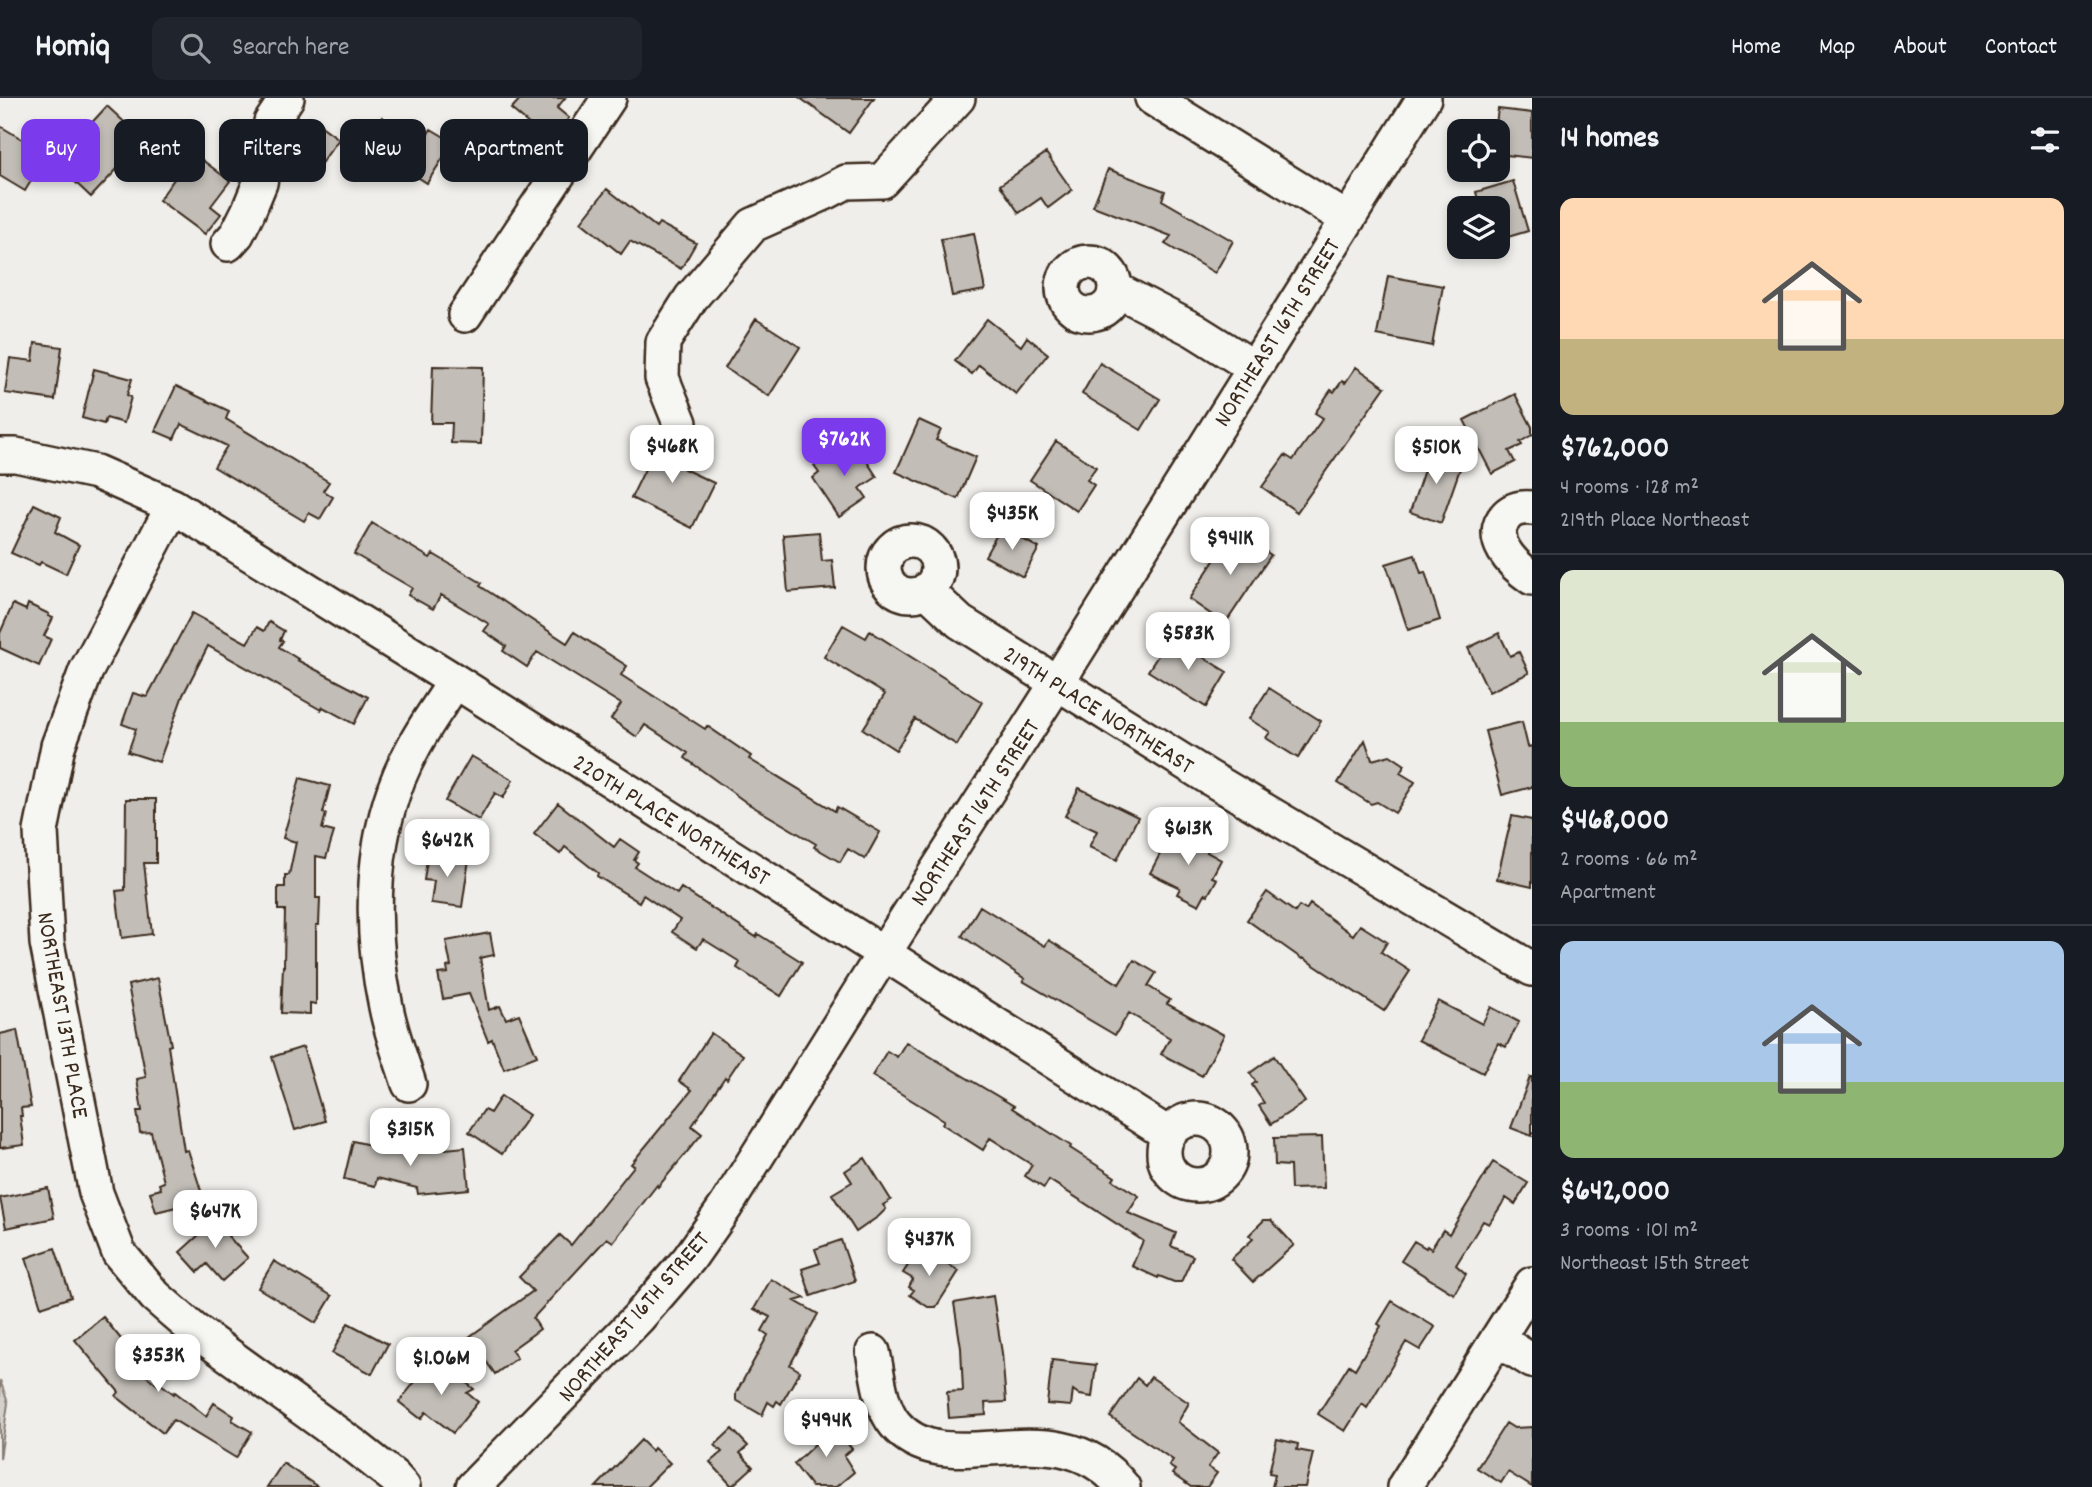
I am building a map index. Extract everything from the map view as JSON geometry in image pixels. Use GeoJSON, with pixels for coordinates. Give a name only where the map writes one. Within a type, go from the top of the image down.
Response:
{"type":"FeatureCollection","features":[{"type":"Feature","properties":{"kind":"street"},"geometry":{"type":"LineString","coordinates":[[228,244],[237,234],[260,183],[271,122],[287,98]]}},
{"type":"Feature","properties":{"kind":"street"},"geometry":{"type":"LineString","coordinates":[[466,315],[609,98]]}},
{"type":"Feature","properties":{"kind":"street"},"geometry":{"type":"LineString","coordinates":[[680,424],[662,378],[663,342],[691,298],[753,225],[846,182],[881,181],[958,98]]}},
{"type":"Feature","properties":{"kind":"street"},"geometry":{"type":"LineString","coordinates":[[1152,98],[1347,219]]}},
{"type":"Feature","properties":{"kind":"street","name":"NORTHEAST 16TH STREET"},"geometry":{"type":"LineString","coordinates":[[473,1487],[629,1328],[690,1259],[1057,683],[1424,98]]}},
{"type":"Feature","properties":{"kind":"street"},"geometry":{"type":"LineString","coordinates":[[1115,289],[1195,330],[1253,368]]}},
{"type":"Feature","properties":{"kind":"street","name":"220TH PLACE NORTHEAST"},"geometry":{"type":"LineString","coordinates":[[0,455],[16,455],[96,472],[173,506],[455,681],[1168,1134]]}},
{"type":"Feature","properties":{"kind":"street","name":"NORTHEAST 13TH PLACE"},"geometry":{"type":"LineString","coordinates":[[173,506],[86,671],[58,746],[41,831],[47,943],[96,1193],[119,1253],[155,1296],[194,1330],[356,1447],[403,1487]]}},
{"type":"Feature","properties":{"kind":"street"},"geometry":{"type":"LineString","coordinates":[[1532,508],[1520,507],[1511,511],[1500,524],[1499,533],[1500,542],[1511,561],[1532,578]]}},
{"type":"Feature","properties":{"kind":"street","name":"219TH PLACE NORTHEAST"},"geometry":{"type":"LineString","coordinates":[[926,590],[960,622],[1057,683],[1532,969]]}},
{"type":"Feature","properties":{"kind":"street"},"geometry":{"type":"LineString","coordinates":[[409,1084],[386,1007],[376,936],[375,887],[380,841],[392,797],[411,750],[455,681]]}},
{"type":"Feature","properties":{"kind":"street"},"geometry":{"type":"LineString","coordinates":[[1404,1487],[1532,1284]]}},
{"type":"Feature","properties":{"kind":"street"},"geometry":{"type":"LineString","coordinates":[[1497,1339],[1532,1361]]}},
{"type":"Feature","properties":{"kind":"street"},"geometry":{"type":"LineString","coordinates":[[873,1352],[887,1410],[895,1425],[911,1439],[928,1448],[946,1451],[1050,1446],[1074,1451],[1115,1476],[1123,1487]]}},
{"type":"Feature","properties":{"kind":"shaded area"},"geometry":{"type":"Polygon","coordinates":[[[0,1380],[8,1403],[0,1459],[0,1380]]]}},
{"type":"Feature","properties":{"kind":"building"},"geometry":{"type":"Polygon","coordinates":[[[521,98],[565,98],[557,108],[569,118],[523,119],[511,109],[521,98]]]}},
{"type":"Feature","properties":{"kind":"building"},"geometry":{"type":"Polygon","coordinates":[[[800,98],[874,98],[849,133],[800,98]]]}},
{"type":"Feature","properties":{"kind":"building"},"geometry":{"type":"Polygon","coordinates":[[[107,106],[121,119],[114,119],[114,172],[91,197],[75,182],[100,182],[100,119],[95,119],[107,106]]]}},
{"type":"Feature","properties":{"kind":"building"},"geometry":{"type":"Polygon","coordinates":[[[1498,109],[1532,113],[1532,158],[1510,155],[1510,119],[1497,119],[1498,109]]]}},
{"type":"Feature","properties":{"kind":"building"},"geometry":{"type":"Polygon","coordinates":[[[0,126],[21,139],[21,182],[30,182],[25,191],[0,176],[0,126]]]}},
{"type":"Feature","properties":{"kind":"building"},"geometry":{"type":"Polygon","coordinates":[[[326,129],[339,139],[326,157],[326,129]]]}},
{"type":"Feature","properties":{"kind":"building"},"geometry":{"type":"Polygon","coordinates":[[[431,129],[440,134],[440,162],[427,183],[426,137],[431,129]]]}},
{"type":"Feature","properties":{"kind":"building"},"geometry":{"type":"Polygon","coordinates":[[[1046,153],[1072,190],[1048,208],[1041,198],[1019,213],[1000,185],[1046,153]]]}},
{"type":"Feature","properties":{"kind":"building"},"geometry":{"type":"Polygon","coordinates":[[[205,162],[219,173],[219,182],[229,182],[211,206],[221,214],[205,234],[159,200],[172,182],[205,182],[205,162]]]}},
{"type":"Feature","properties":{"kind":"building"},"geometry":{"type":"Polygon","coordinates":[[[1108,169],[1165,191],[1162,200],[1233,241],[1215,273],[1165,244],[1171,236],[1093,206],[1108,169]]]}},
{"type":"Feature","properties":{"kind":"building"},"geometry":{"type":"Polygon","coordinates":[[[1513,181],[1528,231],[1510,236],[1510,196],[1477,196],[1476,192],[1513,181]]]}},
{"type":"Feature","properties":{"kind":"building"},"geometry":{"type":"Polygon","coordinates":[[[607,189],[656,227],[659,223],[696,243],[681,269],[630,241],[621,254],[581,222],[607,189]]]}},
{"type":"Feature","properties":{"kind":"building"},"geometry":{"type":"Polygon","coordinates":[[[974,233],[985,290],[952,296],[941,239],[974,233]]]}},
{"type":"Feature","properties":{"kind":"building"},"geometry":{"type":"Polygon","coordinates":[[[1388,276],[1443,286],[1432,346],[1377,335],[1388,276]]]}},
{"type":"Feature","properties":{"kind":"building"},"geometry":{"type":"Polygon","coordinates":[[[756,319],[800,347],[769,396],[725,368],[756,319]]]}},
{"type":"Feature","properties":{"kind":"building"},"geometry":{"type":"Polygon","coordinates":[[[987,319],[1021,346],[1027,337],[1048,354],[1016,394],[979,365],[972,374],[955,361],[987,319]]]}},
{"type":"Feature","properties":{"kind":"building"},"geometry":{"type":"Polygon","coordinates":[[[35,343],[62,347],[55,400],[5,393],[10,358],[33,361],[35,343]]]}},
{"type":"Feature","properties":{"kind":"building"},"geometry":{"type":"Polygon","coordinates":[[[1100,363],[1160,399],[1141,430],[1082,394],[1100,363]]]}},
{"type":"Feature","properties":{"kind":"building"},"geometry":{"type":"Polygon","coordinates":[[[433,366],[483,367],[481,444],[451,443],[452,423],[431,423],[433,366]]]}},
{"type":"Feature","properties":{"kind":"building"},"geometry":{"type":"Polygon","coordinates":[[[1356,367],[1385,387],[1297,512],[1262,487],[1285,455],[1293,460],[1323,418],[1315,413],[1331,390],[1334,392],[1342,381],[1345,383],[1356,367]]]}},
{"type":"Feature","properties":{"kind":"building"},"geometry":{"type":"Polygon","coordinates":[[[94,369],[132,379],[127,395],[131,397],[124,423],[106,418],[104,424],[82,418],[94,369]]]}},
{"type":"Feature","properties":{"kind":"building"},"geometry":{"type":"Polygon","coordinates":[[[176,386],[229,411],[226,419],[329,482],[323,491],[333,497],[320,519],[309,513],[304,521],[214,467],[227,446],[181,424],[174,439],[155,431],[176,386]]]}},
{"type":"Feature","properties":{"kind":"building"},"geometry":{"type":"Polygon","coordinates":[[[1515,394],[1532,427],[1532,435],[1520,442],[1522,445],[1509,451],[1515,462],[1492,474],[1464,420],[1515,394]]]}},
{"type":"Feature","properties":{"kind":"building"},"geometry":{"type":"Polygon","coordinates":[[[919,420],[941,430],[936,440],[976,457],[958,499],[896,472],[919,420]]]}},
{"type":"Feature","properties":{"kind":"building"},"geometry":{"type":"Polygon","coordinates":[[[660,438],[692,454],[684,469],[714,483],[692,528],[631,498],[660,438]]]}},
{"type":"Feature","properties":{"kind":"building"},"geometry":{"type":"Polygon","coordinates":[[[853,440],[877,477],[860,488],[867,498],[839,517],[813,478],[819,473],[814,466],[853,440]]]}},
{"type":"Feature","properties":{"kind":"building"},"geometry":{"type":"Polygon","coordinates":[[[1056,441],[1096,467],[1087,480],[1094,485],[1077,511],[1030,480],[1056,441]]]}},
{"type":"Feature","properties":{"kind":"building"},"geometry":{"type":"Polygon","coordinates":[[[1431,449],[1463,460],[1441,523],[1410,512],[1431,449]]]}},
{"type":"Feature","properties":{"kind":"building"},"geometry":{"type":"Polygon","coordinates":[[[34,504],[61,517],[55,532],[79,545],[66,574],[41,562],[39,565],[11,553],[34,504]]]}},
{"type":"Feature","properties":{"kind":"building"},"geometry":{"type":"Polygon","coordinates":[[[372,523],[430,558],[433,554],[482,583],[480,586],[567,643],[574,632],[627,666],[621,675],[705,729],[707,726],[751,756],[749,759],[835,811],[837,807],[880,832],[865,859],[848,849],[840,862],[814,847],[816,844],[747,803],[685,758],[688,753],[645,725],[637,737],[611,719],[621,704],[537,652],[527,667],[503,651],[506,646],[484,631],[489,624],[441,595],[433,609],[408,595],[412,588],[354,554],[372,523]]]}},
{"type":"Feature","properties":{"kind":"building"},"geometry":{"type":"Polygon","coordinates":[[[1001,527],[1039,548],[1023,577],[985,556],[1001,527]]]}},
{"type":"Feature","properties":{"kind":"building"},"geometry":{"type":"Polygon","coordinates":[[[1234,530],[1271,555],[1225,624],[1189,599],[1234,530]]]}},
{"type":"Feature","properties":{"kind":"building"},"geometry":{"type":"Polygon","coordinates":[[[819,532],[822,561],[832,560],[835,588],[788,592],[783,535],[819,532]]]}},
{"type":"Feature","properties":{"kind":"building"},"geometry":{"type":"Polygon","coordinates":[[[1415,555],[1421,573],[1425,572],[1440,620],[1408,630],[1386,564],[1415,555]]]}},
{"type":"Feature","properties":{"kind":"building"},"geometry":{"type":"Polygon","coordinates":[[[13,604],[26,610],[28,604],[53,618],[44,636],[51,639],[39,666],[0,648],[0,633],[13,604]]]}},
{"type":"Feature","properties":{"kind":"building"},"geometry":{"type":"Polygon","coordinates":[[[192,613],[247,643],[257,627],[264,631],[269,622],[284,631],[279,647],[297,660],[368,697],[354,724],[323,707],[321,710],[208,646],[183,695],[159,762],[128,752],[136,729],[122,724],[133,693],[147,697],[192,613]]]}},
{"type":"Feature","properties":{"kind":"building"},"geometry":{"type":"Polygon","coordinates":[[[843,625],[866,638],[870,631],[982,702],[957,745],[915,719],[896,750],[863,729],[885,694],[824,657],[843,625]]]}},
{"type":"Feature","properties":{"kind":"building"},"geometry":{"type":"Polygon","coordinates":[[[1499,633],[1510,656],[1519,652],[1529,673],[1489,692],[1468,648],[1499,633]]]}},
{"type":"Feature","properties":{"kind":"building"},"geometry":{"type":"Polygon","coordinates":[[[1170,637],[1227,672],[1206,707],[1148,671],[1170,637]]]}},
{"type":"Feature","properties":{"kind":"building"},"geometry":{"type":"Polygon","coordinates":[[[1269,688],[1321,721],[1298,758],[1266,738],[1270,732],[1249,719],[1269,688]]]}},
{"type":"Feature","properties":{"kind":"building"},"geometry":{"type":"Polygon","coordinates":[[[1522,722],[1528,747],[1532,746],[1532,787],[1502,795],[1485,731],[1522,722]]]}},
{"type":"Feature","properties":{"kind":"building"},"geometry":{"type":"Polygon","coordinates":[[[1365,740],[1372,760],[1390,755],[1405,765],[1400,773],[1415,782],[1395,813],[1377,802],[1371,804],[1338,783],[1365,740]]]}},
{"type":"Feature","properties":{"kind":"building"},"geometry":{"type":"Polygon","coordinates":[[[471,756],[513,780],[503,798],[495,793],[479,820],[445,801],[471,756]]]}},
{"type":"Feature","properties":{"kind":"building"},"geometry":{"type":"Polygon","coordinates":[[[300,778],[330,786],[322,829],[334,832],[326,858],[316,856],[316,898],[320,898],[319,925],[316,925],[316,1004],[310,1003],[310,1014],[281,1013],[285,910],[278,910],[278,887],[285,887],[285,875],[289,875],[296,842],[283,838],[300,778]]]}},
{"type":"Feature","properties":{"kind":"building"},"geometry":{"type":"Polygon","coordinates":[[[1079,788],[1138,817],[1117,860],[1089,847],[1097,831],[1065,816],[1079,788]]]}},
{"type":"Feature","properties":{"kind":"building"},"geometry":{"type":"Polygon","coordinates":[[[126,799],[156,799],[156,863],[144,863],[152,934],[122,938],[116,891],[125,890],[126,799]]]}},
{"type":"Feature","properties":{"kind":"building"},"geometry":{"type":"Polygon","coordinates":[[[558,803],[614,847],[620,839],[639,852],[634,860],[638,863],[635,867],[677,894],[681,888],[756,937],[758,934],[802,962],[781,996],[737,968],[740,962],[703,939],[697,948],[672,932],[680,920],[643,895],[639,902],[597,876],[598,873],[565,847],[560,854],[534,834],[558,803]]]}},
{"type":"Feature","properties":{"kind":"building"},"geometry":{"type":"Polygon","coordinates":[[[1512,816],[1532,820],[1532,887],[1497,879],[1512,816]]]}},
{"type":"Feature","properties":{"kind":"building"},"geometry":{"type":"Polygon","coordinates":[[[1171,833],[1191,844],[1196,835],[1211,843],[1207,852],[1221,860],[1212,877],[1217,879],[1199,905],[1177,894],[1180,888],[1150,873],[1171,833]]]}},
{"type":"Feature","properties":{"kind":"building"},"geometry":{"type":"Polygon","coordinates":[[[428,853],[469,859],[462,907],[431,903],[434,881],[424,880],[428,853]]]}},
{"type":"Feature","properties":{"kind":"building"},"geometry":{"type":"Polygon","coordinates":[[[1267,892],[1295,912],[1299,906],[1306,910],[1310,904],[1353,935],[1360,925],[1387,942],[1381,952],[1410,971],[1384,1011],[1247,920],[1267,892]]]}},
{"type":"Feature","properties":{"kind":"building"},"geometry":{"type":"Polygon","coordinates":[[[980,906],[1045,946],[1049,940],[1119,984],[1134,960],[1156,973],[1148,986],[1170,1000],[1167,1004],[1224,1035],[1202,1076],[1161,1054],[1170,1038],[1129,1013],[1115,1035],[1023,981],[1025,979],[962,936],[980,906]]]}},
{"type":"Feature","properties":{"kind":"building"},"geometry":{"type":"Polygon","coordinates":[[[490,933],[494,955],[480,958],[489,1010],[500,1006],[506,1019],[519,1014],[537,1056],[504,1069],[492,1039],[488,1041],[469,994],[443,999],[438,974],[448,973],[447,967],[451,966],[446,941],[490,933]]]}},
{"type":"Feature","properties":{"kind":"building"},"geometry":{"type":"Polygon","coordinates":[[[158,978],[171,1045],[168,1046],[184,1151],[188,1150],[204,1200],[156,1212],[150,1192],[161,1189],[159,1184],[164,1182],[151,1132],[140,1133],[137,1111],[142,1111],[137,1079],[146,1077],[128,985],[158,978]]]}},
{"type":"Feature","properties":{"kind":"building"},"geometry":{"type":"Polygon","coordinates":[[[1438,1001],[1482,1024],[1491,1007],[1519,1022],[1506,1047],[1498,1043],[1483,1073],[1418,1040],[1438,1001]]]}},
{"type":"Feature","properties":{"kind":"building"},"geometry":{"type":"Polygon","coordinates":[[[17,1030],[31,1107],[21,1108],[24,1145],[0,1148],[0,1034],[17,1030]]]}},
{"type":"Feature","properties":{"kind":"building"},"geometry":{"type":"Polygon","coordinates":[[[711,1033],[743,1055],[692,1126],[702,1134],[658,1187],[657,1185],[613,1242],[607,1238],[533,1318],[540,1329],[511,1350],[517,1358],[495,1374],[469,1337],[533,1291],[519,1277],[560,1235],[571,1245],[634,1166],[631,1164],[692,1090],[679,1081],[711,1033]]]}},
{"type":"Feature","properties":{"kind":"building"},"geometry":{"type":"Polygon","coordinates":[[[906,1042],[1014,1106],[1012,1108],[1071,1146],[1070,1148],[1115,1177],[1113,1180],[1139,1196],[1128,1213],[1176,1233],[1171,1246],[1193,1256],[1181,1282],[1159,1276],[1158,1278],[1132,1266],[1143,1241],[1049,1180],[1044,1188],[1025,1176],[1032,1165],[990,1138],[983,1150],[942,1124],[944,1120],[872,1076],[887,1051],[897,1057],[906,1042]]]}},
{"type":"Feature","properties":{"kind":"building"},"geometry":{"type":"Polygon","coordinates":[[[303,1047],[325,1121],[295,1130],[272,1057],[303,1047]]]}},
{"type":"Feature","properties":{"kind":"building"},"geometry":{"type":"Polygon","coordinates":[[[1274,1056],[1305,1102],[1271,1124],[1259,1106],[1264,1103],[1252,1085],[1256,1082],[1250,1073],[1274,1056]]]}},
{"type":"Feature","properties":{"kind":"building"},"geometry":{"type":"Polygon","coordinates":[[[1532,1077],[1532,1136],[1511,1128],[1532,1077]]]}},
{"type":"Feature","properties":{"kind":"building"},"geometry":{"type":"Polygon","coordinates":[[[501,1096],[529,1115],[502,1154],[469,1132],[484,1110],[490,1113],[501,1096]]]}},
{"type":"Feature","properties":{"kind":"building"},"geometry":{"type":"Polygon","coordinates":[[[1322,1137],[1324,1188],[1291,1189],[1290,1166],[1275,1165],[1274,1138],[1322,1137]]]}},
{"type":"Feature","properties":{"kind":"building"},"geometry":{"type":"Polygon","coordinates":[[[353,1141],[404,1153],[465,1147],[469,1189],[418,1194],[417,1188],[377,1178],[375,1186],[344,1179],[353,1141]]]}},
{"type":"Feature","properties":{"kind":"building"},"geometry":{"type":"Polygon","coordinates":[[[865,1158],[891,1200],[883,1205],[886,1209],[879,1216],[856,1232],[832,1194],[852,1182],[845,1171],[865,1158]]]}},
{"type":"Feature","properties":{"kind":"building"},"geometry":{"type":"Polygon","coordinates":[[[1493,1162],[1528,1183],[1515,1204],[1506,1198],[1489,1224],[1483,1221],[1456,1265],[1466,1274],[1454,1294],[1401,1261],[1414,1241],[1431,1249],[1443,1230],[1449,1234],[1493,1162]]]}},
{"type":"Feature","properties":{"kind":"building"},"geometry":{"type":"Polygon","coordinates":[[[48,1188],[54,1218],[6,1228],[0,1198],[48,1188]]]}},
{"type":"Feature","properties":{"kind":"building"},"geometry":{"type":"Polygon","coordinates":[[[221,1215],[234,1230],[228,1236],[248,1258],[222,1281],[207,1264],[198,1272],[180,1252],[221,1215]]]}},
{"type":"Feature","properties":{"kind":"building"},"geometry":{"type":"Polygon","coordinates":[[[1264,1220],[1271,1220],[1294,1245],[1253,1282],[1231,1259],[1253,1239],[1249,1235],[1264,1220]]]}},
{"type":"Feature","properties":{"kind":"building"},"geometry":{"type":"Polygon","coordinates":[[[841,1240],[855,1281],[811,1296],[802,1269],[820,1263],[815,1249],[841,1240]]]}},
{"type":"Feature","properties":{"kind":"building"},"geometry":{"type":"Polygon","coordinates":[[[920,1247],[959,1271],[936,1307],[928,1307],[910,1295],[914,1290],[909,1287],[913,1279],[903,1273],[920,1247]]]}},
{"type":"Feature","properties":{"kind":"building"},"geometry":{"type":"Polygon","coordinates":[[[55,1248],[71,1297],[41,1307],[26,1258],[55,1248]]]}},
{"type":"Feature","properties":{"kind":"building"},"geometry":{"type":"Polygon","coordinates":[[[274,1261],[332,1296],[316,1323],[258,1288],[274,1261]]]}},
{"type":"Feature","properties":{"kind":"building"},"geometry":{"type":"Polygon","coordinates":[[[771,1279],[805,1298],[795,1301],[818,1314],[790,1365],[800,1371],[781,1404],[777,1401],[774,1406],[768,1402],[762,1415],[736,1400],[736,1393],[768,1335],[762,1331],[770,1317],[754,1309],[771,1279]]]}},
{"type":"Feature","properties":{"kind":"building"},"geometry":{"type":"Polygon","coordinates":[[[993,1296],[1006,1402],[985,1403],[986,1415],[949,1418],[947,1392],[963,1391],[961,1348],[954,1303],[993,1296]]]}},
{"type":"Feature","properties":{"kind":"building"},"geometry":{"type":"Polygon","coordinates":[[[1392,1301],[1435,1327],[1420,1350],[1406,1342],[1367,1408],[1362,1404],[1345,1431],[1318,1414],[1349,1365],[1355,1369],[1381,1326],[1378,1324],[1392,1301]]]}},
{"type":"Feature","properties":{"kind":"building"},"geometry":{"type":"Polygon","coordinates":[[[103,1317],[130,1350],[122,1356],[159,1386],[161,1384],[174,1394],[175,1392],[206,1416],[214,1403],[234,1416],[232,1420],[252,1432],[236,1458],[173,1420],[163,1433],[116,1396],[119,1392],[75,1340],[103,1317]]]}},
{"type":"Feature","properties":{"kind":"building"},"geometry":{"type":"Polygon","coordinates":[[[348,1323],[388,1344],[372,1374],[332,1353],[348,1323]]]}},
{"type":"Feature","properties":{"kind":"building"},"geometry":{"type":"Polygon","coordinates":[[[1052,1360],[1096,1365],[1092,1397],[1080,1395],[1073,1390],[1071,1406],[1047,1404],[1052,1360]]]}},
{"type":"Feature","properties":{"kind":"building"},"geometry":{"type":"Polygon","coordinates":[[[441,1362],[474,1389],[467,1393],[478,1402],[453,1433],[426,1412],[421,1419],[399,1402],[426,1368],[432,1373],[441,1362]]]}},
{"type":"Feature","properties":{"kind":"building"},"geometry":{"type":"Polygon","coordinates":[[[1151,1377],[1189,1403],[1178,1422],[1218,1453],[1208,1467],[1217,1473],[1207,1487],[1191,1487],[1172,1474],[1175,1470],[1169,1466],[1173,1460],[1110,1417],[1137,1378],[1145,1385],[1151,1377]]]}},
{"type":"Feature","properties":{"kind":"building"},"geometry":{"type":"Polygon","coordinates":[[[829,1421],[852,1449],[844,1456],[854,1472],[836,1487],[812,1487],[794,1464],[816,1443],[810,1436],[829,1421]]]}},
{"type":"Feature","properties":{"kind":"building"},"geometry":{"type":"Polygon","coordinates":[[[1506,1423],[1514,1428],[1532,1427],[1532,1487],[1508,1472],[1501,1483],[1477,1468],[1506,1423]]]}},
{"type":"Feature","properties":{"kind":"building"},"geometry":{"type":"Polygon","coordinates":[[[732,1429],[748,1446],[740,1453],[753,1467],[732,1486],[710,1462],[722,1452],[715,1445],[732,1429]]]}},
{"type":"Feature","properties":{"kind":"building"},"geometry":{"type":"Polygon","coordinates":[[[1277,1439],[1298,1444],[1297,1450],[1313,1453],[1305,1487],[1272,1487],[1275,1474],[1269,1473],[1277,1439]]]}},
{"type":"Feature","properties":{"kind":"building"},"geometry":{"type":"Polygon","coordinates":[[[641,1440],[670,1463],[646,1487],[596,1487],[641,1440]]]}},
{"type":"Feature","properties":{"kind":"building"},"geometry":{"type":"Polygon","coordinates":[[[283,1463],[318,1487],[267,1487],[283,1463]]]}}]}
